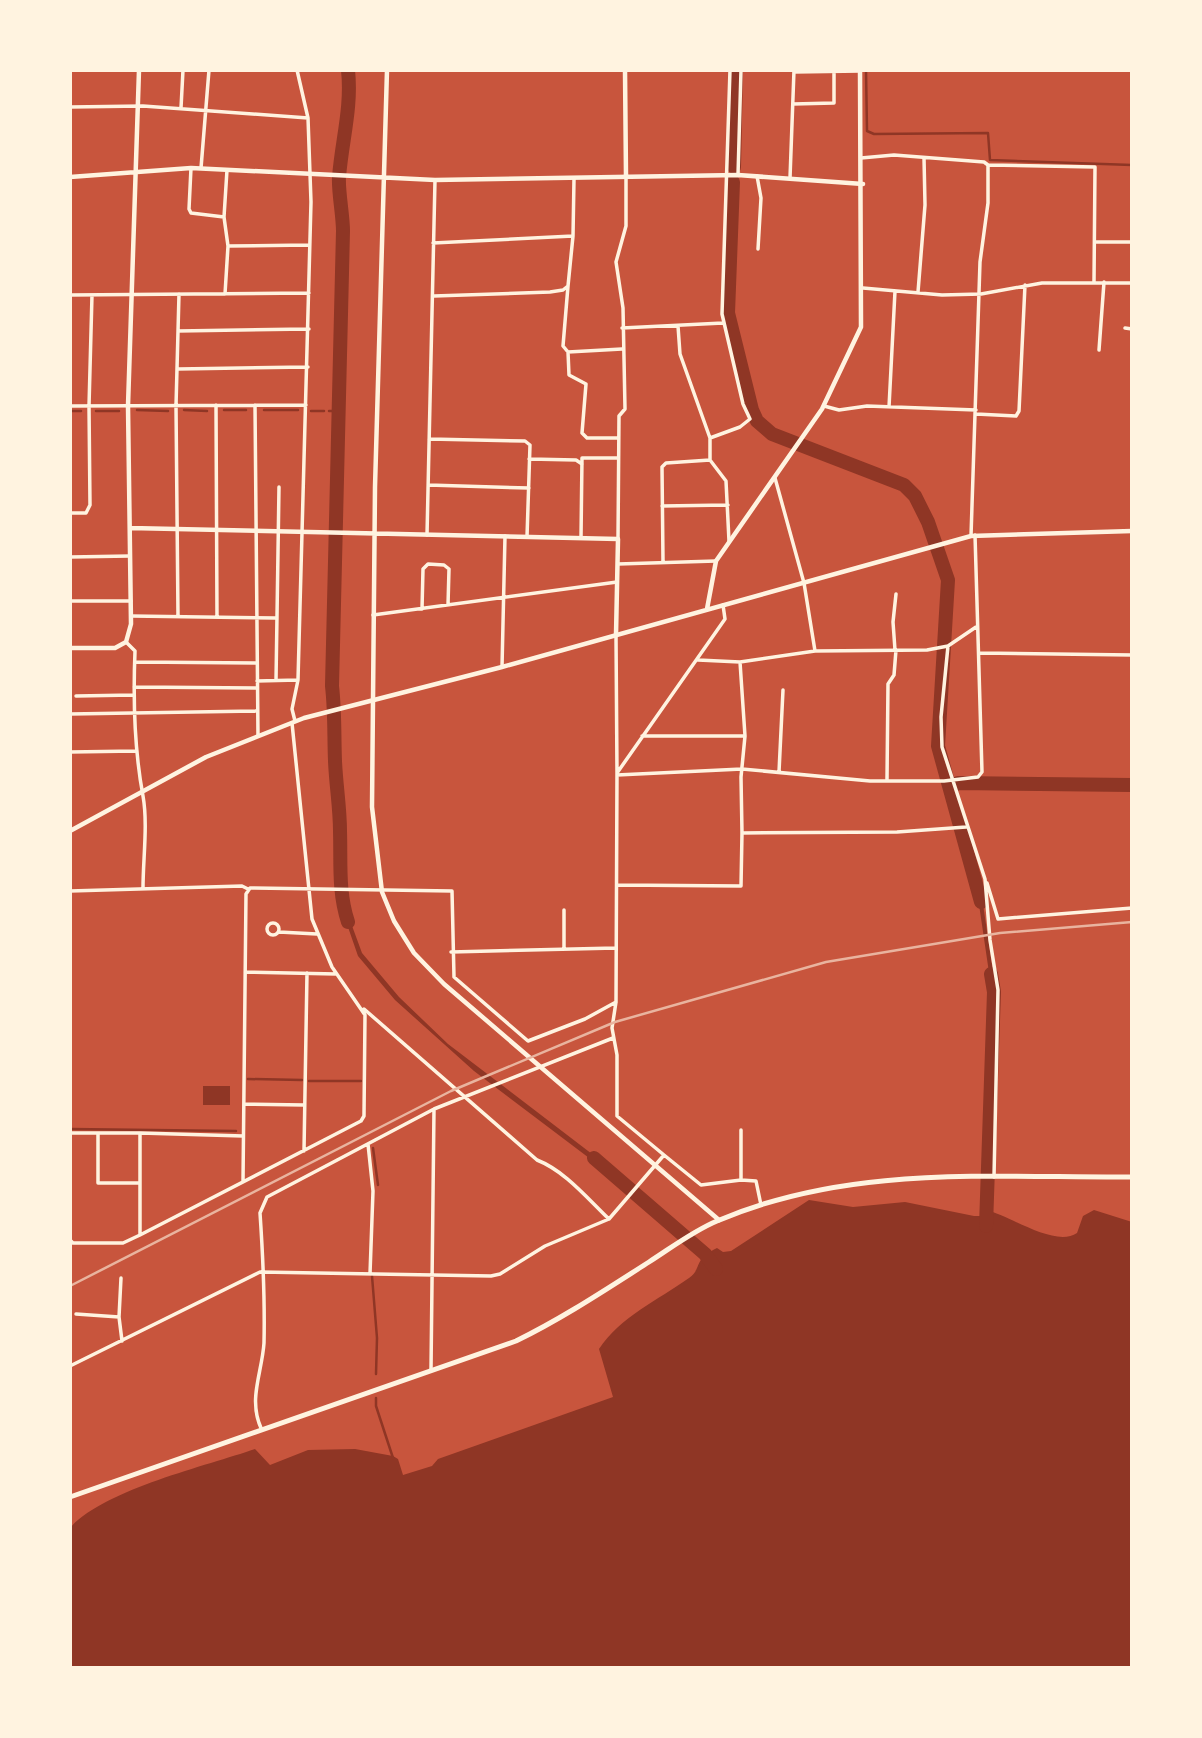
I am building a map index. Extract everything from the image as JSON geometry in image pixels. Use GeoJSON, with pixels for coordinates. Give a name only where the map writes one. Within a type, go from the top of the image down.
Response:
{"type":"FeatureCollection","features":[{"type":"Feature","properties":{"kind":"main road"},"geometry":{"type":"LineString","coordinates":[[70,1497],[516,1341],[563,1318],[709,1224],[761,1205],[812,1190],[889,1178],[1132,1177]]}},
{"type":"Feature","properties":{"kind":"street"},"geometry":{"type":"LineString","coordinates":[[70,648],[115,648],[125,642],[131,617],[128,406],[139,70]]}},
{"type":"Feature","properties":{"kind":"street"},"geometry":{"type":"LineString","coordinates":[[181,108],[183,70]]}},
{"type":"Feature","properties":{"kind":"street"},"geometry":{"type":"LineString","coordinates":[[201,169],[209,70]]}},
{"type":"Feature","properties":{"kind":"street"},"geometry":{"type":"LineString","coordinates":[[296,70],[308,118],[313,175],[309,245],[305,531],[298,680],[292,709],[317,934],[336,974],[361,1007],[537,1160],[551,1165],[611,1217]]}},
{"type":"Feature","properties":{"kind":"street"},"geometry":{"type":"LineString","coordinates":[[387,70],[372,700],[372,807],[382,891],[394,921],[414,953],[444,984],[719,1220]]}},
{"type":"Feature","properties":{"kind":"street"},"geometry":{"type":"LineString","coordinates":[[625,70],[626,226],[617,253],[625,408],[619,416],[618,438],[614,1038],[617,1055],[617,1116],[701,1185],[756,1181],[761,1205]]}},
{"type":"Feature","properties":{"kind":"street"},"geometry":{"type":"LineString","coordinates":[[710,438],[740,427],[750,419],[743,404],[723,323],[730,70]]}},
{"type":"Feature","properties":{"kind":"street"},"geometry":{"type":"LineString","coordinates":[[738,175],[741,70]]}},
{"type":"Feature","properties":{"kind":"street"},"geometry":{"type":"LineString","coordinates":[[707,610],[716,561],[824,405],[861,327],[863,184],[860,70],[794,71],[790,178]]}},
{"type":"Feature","properties":{"kind":"street"},"geometry":{"type":"LineString","coordinates":[[793,104],[834,103],[834,71]]}},
{"type":"Feature","properties":{"kind":"street"},"geometry":{"type":"LineString","coordinates":[[70,107],[205,109],[308,118]]}},
{"type":"Feature","properties":{"kind":"street"},"geometry":{"type":"LineString","coordinates":[[861,158],[894,155],[984,162],[988,165],[1095,167],[1094,282]]}},
{"type":"Feature","properties":{"kind":"street"},"geometry":{"type":"LineString","coordinates":[[918,292],[925,205],[924,158]]}},
{"type":"Feature","properties":{"kind":"street"},"geometry":{"type":"LineString","coordinates":[[617,774],[742,769],[865,781],[949,780],[978,777],[982,772],[973,536],[980,262],[988,203],[988,165]]}},
{"type":"Feature","properties":{"kind":"street"},"geometry":{"type":"LineString","coordinates":[[70,177],[191,168],[435,180],[738,175],[863,184]]}},
{"type":"Feature","properties":{"kind":"street"},"geometry":{"type":"LineString","coordinates":[[191,168],[191,213],[224,217]]}},
{"type":"Feature","properties":{"kind":"street"},"geometry":{"type":"LineString","coordinates":[[225,294],[228,246],[224,217],[227,170]]}},
{"type":"Feature","properties":{"kind":"street"},"geometry":{"type":"LineString","coordinates":[[758,176],[761,198],[758,249]]}},
{"type":"Feature","properties":{"kind":"street"},"geometry":{"type":"LineString","coordinates":[[574,179],[573,236],[563,320],[563,346],[568,352],[569,375],[586,384],[582,433],[587,438],[618,438]]}},
{"type":"Feature","properties":{"kind":"street"},"geometry":{"type":"LineString","coordinates":[[427,535],[435,180]]}},
{"type":"Feature","properties":{"kind":"street"},"geometry":{"type":"LineString","coordinates":[[433,243],[573,236]]}},
{"type":"Feature","properties":{"kind":"street"},"geometry":{"type":"LineString","coordinates":[[1095,242],[1132,242]]}},
{"type":"Feature","properties":{"kind":"street"},"geometry":{"type":"LineString","coordinates":[[228,246],[309,245]]}},
{"type":"Feature","properties":{"kind":"street"},"geometry":{"type":"LineString","coordinates":[[1099,350],[1104,282]]}},
{"type":"Feature","properties":{"kind":"street"},"geometry":{"type":"LineString","coordinates":[[863,288],[981,294],[1025,285],[1132,283]]}},
{"type":"Feature","properties":{"kind":"street"},"geometry":{"type":"LineString","coordinates":[[824,405],[839,410],[889,407],[1016,416],[1019,411],[1025,285]]}},
{"type":"Feature","properties":{"kind":"street"},"geometry":{"type":"LineString","coordinates":[[433,296],[550,292],[563,290],[568,286]]}},
{"type":"Feature","properties":{"kind":"street"},"geometry":{"type":"LineString","coordinates":[[889,407],[895,291]]}},
{"type":"Feature","properties":{"kind":"street"},"geometry":{"type":"LineString","coordinates":[[70,295],[309,293]]}},
{"type":"Feature","properties":{"kind":"street"},"geometry":{"type":"LineString","coordinates":[[178,616],[176,405],[180,294]]}},
{"type":"Feature","properties":{"kind":"street"},"geometry":{"type":"LineString","coordinates":[[70,513],[86,513],[90,505],[92,295]]}},
{"type":"Feature","properties":{"kind":"street"},"geometry":{"type":"LineString","coordinates":[[622,328],[723,323]]}},
{"type":"Feature","properties":{"kind":"street"},"geometry":{"type":"LineString","coordinates":[[678,326],[680,355],[710,438],[710,460],[726,481],[729,541]]}},
{"type":"Feature","properties":{"kind":"street"},"geometry":{"type":"LineString","coordinates":[[1125,328],[1132,329]]}},
{"type":"Feature","properties":{"kind":"street"},"geometry":{"type":"LineString","coordinates":[[178,331],[309,329]]}},
{"type":"Feature","properties":{"kind":"street"},"geometry":{"type":"LineString","coordinates":[[568,352],[622,349]]}},
{"type":"Feature","properties":{"kind":"street"},"geometry":{"type":"LineString","coordinates":[[178,369],[308,367]]}},
{"type":"Feature","properties":{"kind":"street"},"geometry":{"type":"LineString","coordinates":[[216,405],[217,616]]}},
{"type":"Feature","properties":{"kind":"street"},"geometry":{"type":"LineString","coordinates":[[255,405],[258,736]]}},
{"type":"Feature","properties":{"kind":"street"},"geometry":{"type":"LineString","coordinates":[[70,406],[306,405]]}},
{"type":"Feature","properties":{"kind":"street"},"geometry":{"type":"LineString","coordinates":[[429,439],[525,441],[530,445],[527,537]]}},
{"type":"Feature","properties":{"kind":"street"},"geometry":{"type":"LineString","coordinates":[[580,538],[582,458],[618,458]]}},
{"type":"Feature","properties":{"kind":"street"},"geometry":{"type":"LineString","coordinates":[[529,459],[576,460],[582,464]]}},
{"type":"Feature","properties":{"kind":"street"},"geometry":{"type":"LineString","coordinates":[[663,561],[662,467],[666,463],[710,460]]}},
{"type":"Feature","properties":{"kind":"street"},"geometry":{"type":"LineString","coordinates":[[775,478],[804,583],[815,651]]}},
{"type":"Feature","properties":{"kind":"street"},"geometry":{"type":"LineString","coordinates":[[428,485],[529,488]]}},
{"type":"Feature","properties":{"kind":"street"},"geometry":{"type":"LineString","coordinates":[[276,681],[279,486]]}},
{"type":"Feature","properties":{"kind":"street"},"geometry":{"type":"LineString","coordinates":[[662,506],[728,505]]}},
{"type":"Feature","properties":{"kind":"street"},"geometry":{"type":"LineString","coordinates":[[130,528],[618,539]]}},
{"type":"Feature","properties":{"kind":"street"},"geometry":{"type":"LineString","coordinates":[[70,831],[206,757],[304,718],[502,667],[973,536],[1132,531]]}},
{"type":"Feature","properties":{"kind":"street"},"geometry":{"type":"LineString","coordinates":[[502,667],[505,536]]}},
{"type":"Feature","properties":{"kind":"street"},"geometry":{"type":"LineString","coordinates":[[70,557],[130,556]]}},
{"type":"Feature","properties":{"kind":"street"},"geometry":{"type":"LineString","coordinates":[[618,564],[716,561]]}},
{"type":"Feature","properties":{"kind":"street"},"geometry":{"type":"LineString","coordinates":[[422,609],[423,569],[428,564],[444,565],[449,569],[448,605]]}},
{"type":"Feature","properties":{"kind":"street"},"geometry":{"type":"LineString","coordinates":[[373,615],[617,582]]}},
{"type":"Feature","properties":{"kind":"street"},"geometry":{"type":"LineString","coordinates":[[887,780],[888,684],[894,675],[893,622],[896,594]]}},
{"type":"Feature","properties":{"kind":"street"},"geometry":{"type":"LineString","coordinates":[[70,601],[131,601]]}},
{"type":"Feature","properties":{"kind":"street"},"geometry":{"type":"LineString","coordinates":[[617,774],[724,619],[723,605]]}},
{"type":"Feature","properties":{"kind":"street"},"geometry":{"type":"LineString","coordinates":[[131,617],[277,618]]}},
{"type":"Feature","properties":{"kind":"street"},"geometry":{"type":"LineString","coordinates":[[697,660],[740,662],[815,651],[945,646],[976,627]]}},
{"type":"Feature","properties":{"kind":"street"},"geometry":{"type":"LineString","coordinates":[[125,642],[135,651],[134,713],[141,792],[144,888]]}},
{"type":"Feature","properties":{"kind":"street"},"geometry":{"type":"LineString","coordinates":[[945,646],[942,747],[949,780],[955,788],[965,827],[998,919],[1132,908]]}},
{"type":"Feature","properties":{"kind":"street"},"geometry":{"type":"LineString","coordinates":[[979,653],[1132,654]]}},
{"type":"Feature","properties":{"kind":"street"},"geometry":{"type":"LineString","coordinates":[[135,662],[256,663]]}},
{"type":"Feature","properties":{"kind":"street"},"geometry":{"type":"LineString","coordinates":[[617,885],[741,886],[742,769],[745,736],[740,662]]}},
{"type":"Feature","properties":{"kind":"street"},"geometry":{"type":"LineString","coordinates":[[257,681],[298,680]]}},
{"type":"Feature","properties":{"kind":"street"},"geometry":{"type":"LineString","coordinates":[[134,687],[256,688]]}},
{"type":"Feature","properties":{"kind":"street"},"geometry":{"type":"LineString","coordinates":[[779,772],[783,690]]}},
{"type":"Feature","properties":{"kind":"street"},"geometry":{"type":"LineString","coordinates":[[76,696],[134,695]]}},
{"type":"Feature","properties":{"kind":"street"},"geometry":{"type":"LineString","coordinates":[[70,714],[257,711]]}},
{"type":"Feature","properties":{"kind":"street"},"geometry":{"type":"LineString","coordinates":[[642,736],[745,736]]}},
{"type":"Feature","properties":{"kind":"street"},"geometry":{"type":"LineString","coordinates":[[70,752],[136,751]]}},
{"type":"Feature","properties":{"kind":"street"},"geometry":{"type":"LineString","coordinates":[[742,833],[965,827]]}},
{"type":"Feature","properties":{"kind":"street"},"geometry":{"type":"LineString","coordinates":[[985,879],[999,1006],[993,1177]]}},
{"type":"Feature","properties":{"kind":"street"},"geometry":{"type":"LineString","coordinates":[[70,891],[242,886],[248,889],[452,891],[451,952],[454,977],[528,1041],[585,1019],[616,1002]]}},
{"type":"Feature","properties":{"kind":"street"},"geometry":{"type":"LineString","coordinates":[[243,1182],[248,889]]}},
{"type":"Feature","properties":{"kind":"street"},"geometry":{"type":"LineString","coordinates":[[564,910],[564,948]]}},
{"type":"Feature","properties":{"kind":"street"},"geometry":{"type":"LineString","coordinates":[[279,932],[317,934]]}},
{"type":"Feature","properties":{"kind":"street"},"geometry":{"type":"LineString","coordinates":[[451,952],[616,948]]}},
{"type":"Feature","properties":{"kind":"street"},"geometry":{"type":"LineString","coordinates":[[245,972],[336,974]]}},
{"type":"Feature","properties":{"kind":"street"},"geometry":{"type":"LineString","coordinates":[[304,1151],[307,973]]}},
{"type":"Feature","properties":{"kind":"street"},"geometry":{"type":"LineString","coordinates":[[70,1240],[73,1243],[123,1243],[304,1151],[364,1116],[365,1017],[361,1007]]}},
{"type":"Feature","properties":{"kind":"street"},"geometry":{"type":"LineString","coordinates":[[261,1428],[254,1400],[263,1349],[264,1272],[260,1213],[263,1202],[272,1194],[434,1109],[614,1038]]}},
{"type":"Feature","properties":{"kind":"street"},"geometry":{"type":"LineString","coordinates":[[243,1104],[305,1105]]}},
{"type":"Feature","properties":{"kind":"street"},"geometry":{"type":"LineString","coordinates":[[430,1370],[430,1277],[435,1189],[434,1109]]}},
{"type":"Feature","properties":{"kind":"street"},"geometry":{"type":"LineString","coordinates":[[741,1130],[741,1180]]}},
{"type":"Feature","properties":{"kind":"street"},"geometry":{"type":"LineString","coordinates":[[70,1133],[243,1136]]}},
{"type":"Feature","properties":{"kind":"street"},"geometry":{"type":"LineString","coordinates":[[98,1133],[98,1183],[140,1183]]}},
{"type":"Feature","properties":{"kind":"street"},"geometry":{"type":"LineString","coordinates":[[140,1133],[140,1235]]}},
{"type":"Feature","properties":{"kind":"street"},"geometry":{"type":"LineString","coordinates":[[368,1144],[373,1191],[370,1274]]}},
{"type":"Feature","properties":{"kind":"street"},"geometry":{"type":"LineString","coordinates":[[70,1366],[235,1283],[264,1272],[430,1277],[500,1274],[545,1246],[611,1217],[664,1155]]}},
{"type":"Feature","properties":{"kind":"street"},"geometry":{"type":"LineString","coordinates":[[121,1278],[119,1317],[122,1341]]}},
{"type":"Feature","properties":{"kind":"street"},"geometry":{"type":"LineString","coordinates":[[76,1314],[119,1317]]}},
{"type":"Feature","properties":{"kind":"shaded area"},"geometry":{"type":"Polygon","coordinates":[[[976,884],[980,884],[996,992],[992,993],[976,884]]]}},
{"type":"Feature","properties":{"kind":"shaded area"},"geometry":{"type":"Polygon","coordinates":[[[340,904],[344,904],[362,953],[399,997],[448,1044],[609,1167],[605,1170],[474,1071],[395,1000],[358,956],[340,904]]]}},
{"type":"Feature","properties":{"kind":"shaded area"},"geometry":{"type":"Polygon","coordinates":[[[203,1086],[230,1086],[230,1105],[203,1105],[203,1086]]]}},
{"type":"Feature","properties":{"kind":"shaded area"},"geometry":{"type":"Polygon","coordinates":[[[809,1200],[853,1207],[905,1202],[974,1216],[981,1216],[986,1210],[1045,1234],[1068,1237],[1077,1233],[1083,1216],[1094,1210],[1132,1222],[1132,1668],[70,1668],[70,1528],[85,1514],[156,1481],[255,1449],[270,1465],[308,1450],[355,1449],[393,1456],[398,1459],[403,1475],[432,1466],[438,1459],[613,1397],[599,1349],[608,1338],[640,1310],[689,1278],[709,1252],[717,1248],[723,1252],[731,1251],[809,1200]]]}},
{"type":"Feature","properties":{"kind":"waterway"},"geometry":{"type":"LineString","coordinates":[[348,70],[348,110],[339,177],[343,231],[332,686],[341,888],[348,922]]}},
{"type":"Feature","properties":{"kind":"waterway"},"geometry":{"type":"LineString","coordinates":[[734,167],[736,70]]}},
{"type":"Feature","properties":{"kind":"waterway"},"geometry":{"type":"LineString","coordinates":[[866,70],[867,131],[874,134],[988,133],[990,160],[1132,165]]}},
{"type":"Feature","properties":{"kind":"waterway"},"geometry":{"type":"LineString","coordinates":[[733,182],[728,313],[757,421],[772,434],[904,485],[915,496],[928,522],[948,580],[938,746],[981,902]]}},
{"type":"Feature","properties":{"kind":"waterway"},"geometry":{"type":"LineString","coordinates":[[137,410],[168,411]]}},
{"type":"Feature","properties":{"kind":"waterway"},"geometry":{"type":"LineString","coordinates":[[184,410],[207,411]]}},
{"type":"Feature","properties":{"kind":"waterway"},"geometry":{"type":"LineString","coordinates":[[224,410],[246,410]]}},
{"type":"Feature","properties":{"kind":"waterway"},"geometry":{"type":"LineString","coordinates":[[264,410],[298,410]]}},
{"type":"Feature","properties":{"kind":"waterway"},"geometry":{"type":"LineString","coordinates":[[70,411],[81,411]]}},
{"type":"Feature","properties":{"kind":"waterway"},"geometry":{"type":"LineString","coordinates":[[96,411],[119,411]]}},
{"type":"Feature","properties":{"kind":"waterway"},"geometry":{"type":"LineString","coordinates":[[311,411],[324,411]]}},
{"type":"Feature","properties":{"kind":"waterway"},"geometry":{"type":"LineString","coordinates":[[329,411],[339,411]]}},
{"type":"Feature","properties":{"kind":"waterway"},"geometry":{"type":"LineString","coordinates":[[950,787],[958,783],[1132,785]]}},
{"type":"Feature","properties":{"kind":"waterway"},"geometry":{"type":"LineString","coordinates":[[986,1226],[994,992],[991,974]]}},
{"type":"Feature","properties":{"kind":"waterway"},"geometry":{"type":"LineString","coordinates":[[248,1079],[302,1080]]}},
{"type":"Feature","properties":{"kind":"waterway"},"geometry":{"type":"LineString","coordinates":[[309,1081],[361,1081]]}},
{"type":"Feature","properties":{"kind":"waterway"},"geometry":{"type":"LineString","coordinates":[[70,1129],[236,1131]]}},
{"type":"Feature","properties":{"kind":"waterway"},"geometry":{"type":"LineString","coordinates":[[373,1148],[378,1185]]}},
{"type":"Feature","properties":{"kind":"waterway"},"geometry":{"type":"LineString","coordinates":[[594,1158],[705,1254],[716,1269]]}},
{"type":"Feature","properties":{"kind":"waterway"},"geometry":{"type":"LineString","coordinates":[[372,1276],[377,1338],[376,1374]]}},
{"type":"Feature","properties":{"kind":"waterway"},"geometry":{"type":"LineString","coordinates":[[376,1398],[376,1406],[393,1458]]}},
{"type":"Feature","properties":{"kind":"railway"},"geometry":{"type":"LineString","coordinates":[[70,1286],[451,1091],[615,1022],[826,962],[1000,933],[1132,922]]}}]}
